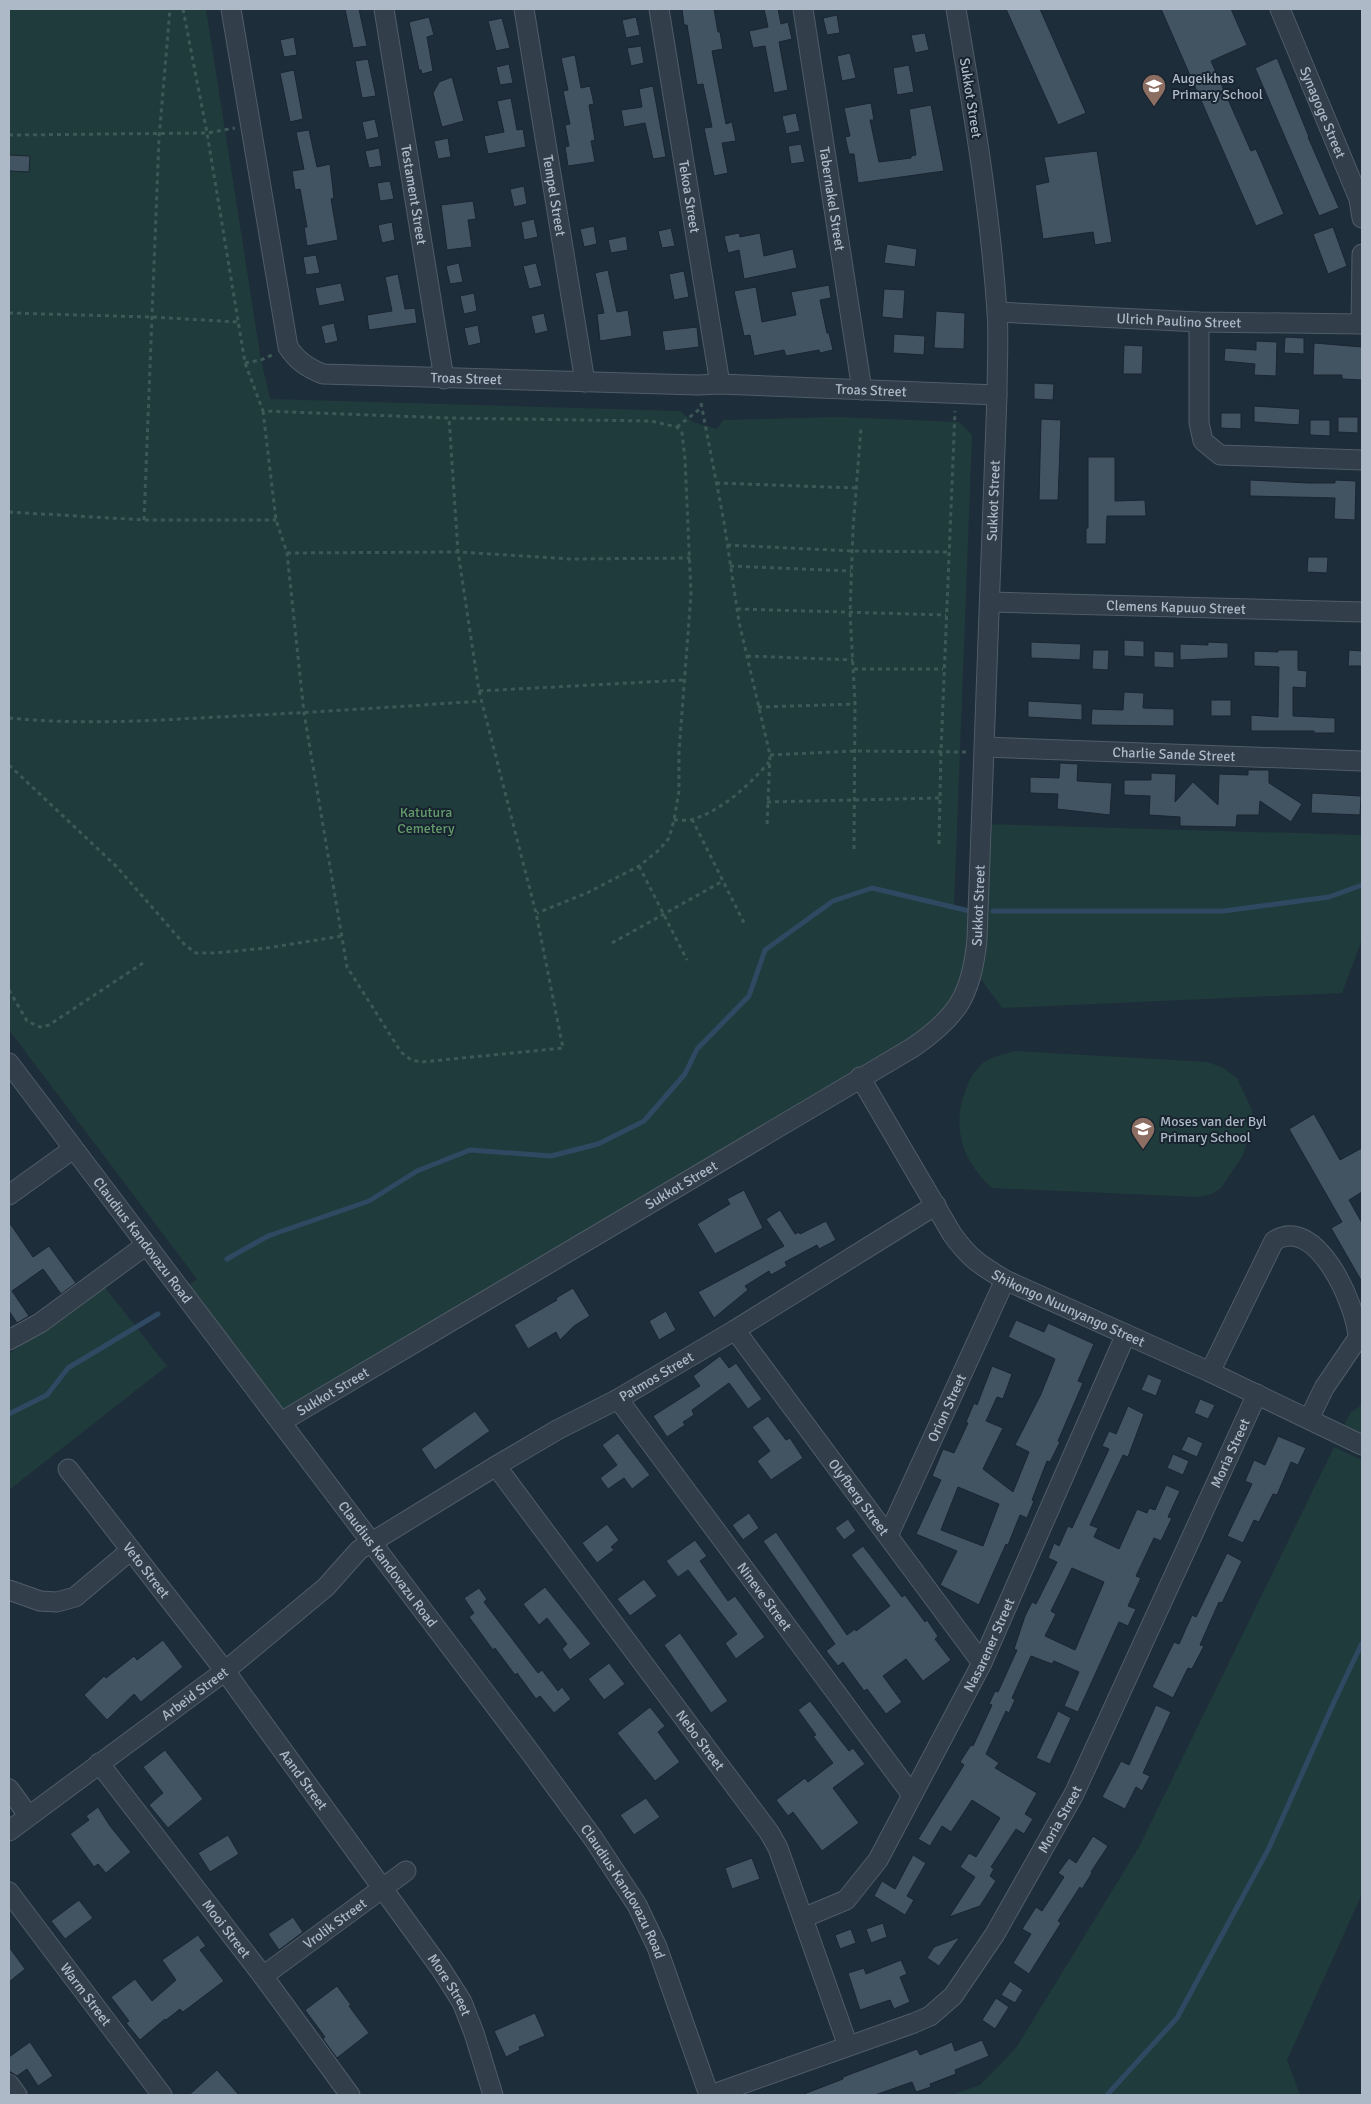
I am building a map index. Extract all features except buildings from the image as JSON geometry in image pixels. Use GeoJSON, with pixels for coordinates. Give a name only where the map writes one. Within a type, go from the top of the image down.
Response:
{"type":"FeatureCollection","features":[{"type":"Feature","properties":{"kind":"street"},"geometry":{"type":"LineString","coordinates":[[231,9],[288,347]]}},
{"type":"Feature","properties":{"kind":"street","name":"Testament Street"},"geometry":{"type":"LineString","coordinates":[[384,9],[444,379]]}},
{"type":"Feature","properties":{"kind":"street","name":"Tempel Street"},"geometry":{"type":"LineString","coordinates":[[524,9],[585,382]]}},
{"type":"Feature","properties":{"kind":"street","name":"Tekoa Street"},"geometry":{"type":"LineString","coordinates":[[659,9],[711,384]]}},
{"type":"Feature","properties":{"kind":"street","name":"Tabernakel Street"},"geometry":{"type":"LineString","coordinates":[[803,9],[862,390]]}},
{"type":"Feature","properties":{"kind":"street","name":"Sukkot Street"},"geometry":{"type":"LineString","coordinates":[[281,1422],[933,1033],[949,1018],[964,997],[975,965],[977,939],[997,395],[997,312],[982,167],[956,9]]}},
{"type":"Feature","properties":{"kind":"street","name":"Synagoge Street"},"geometry":{"type":"LineString","coordinates":[[1280,9],[1359,199],[1362,218]]}},
{"type":"Feature","properties":{"kind":"street"},"geometry":{"type":"LineString","coordinates":[[1362,254],[1362,324]]}},
{"type":"Feature","properties":{"kind":"street","name":"Ulrich Paulino Street"},"geometry":{"type":"LineString","coordinates":[[997,312],[1199,322],[1362,324]]}},
{"type":"Feature","properties":{"kind":"street"},"geometry":{"type":"LineString","coordinates":[[1199,322],[1199,423],[1204,441],[1220,455],[1362,460]]}},
{"type":"Feature","properties":{"kind":"street","name":"Troas Street"},"geometry":{"type":"LineString","coordinates":[[288,347],[294,356],[306,367],[323,374],[444,379],[711,384],[997,395]]}},
{"type":"Feature","properties":{"kind":"street","name":"Clemens Kapuuo Street"},"geometry":{"type":"LineString","coordinates":[[990,602],[1362,612]]}},
{"type":"Feature","properties":{"kind":"street","name":"Charlie Sande Street"},"geometry":{"type":"LineString","coordinates":[[985,750],[1362,761]]}},
{"type":"Feature","properties":{"kind":"street","name":"Claudius Kandovazu Road"},"geometry":{"type":"LineString","coordinates":[[9,1063],[558,1791],[611,1865],[637,1905],[656,1948],[710,2095]]}},
{"type":"Feature","properties":{"kind":"street","name":"Shikongo Nuunyango Street"},"geometry":{"type":"LineString","coordinates":[[860,1077],[952,1234],[965,1252],[977,1264],[1005,1280],[1210,1372],[1362,1445]]}},
{"type":"Feature","properties":{"kind":"street"},"geometry":{"type":"LineString","coordinates":[[9,1195],[73,1149]]}},
{"type":"Feature","properties":{"kind":"street","name":"Patmos Street"},"geometry":{"type":"LineString","coordinates":[[371,1542],[557,1430],[618,1399],[734,1330],[936,1205]]}},
{"type":"Feature","properties":{"kind":"street"},"geometry":{"type":"LineString","coordinates":[[1210,1372],[1268,1250],[1282,1236],[1294,1235],[1305,1240],[1327,1260],[1336,1274],[1350,1310],[1358,1338],[1324,1388],[1309,1419]]}},
{"type":"Feature","properties":{"kind":"street"},"geometry":{"type":"LineString","coordinates":[[9,1340],[40,1323],[146,1245]]}},
{"type":"Feature","properties":{"kind":"street","name":"Orion Street"},"geometry":{"type":"LineString","coordinates":[[888,1536],[1005,1280]]}},
{"type":"Feature","properties":{"kind":"street","name":"Olyfberg Street"},"geometry":{"type":"LineString","coordinates":[[734,1330],[982,1663]]}},
{"type":"Feature","properties":{"kind":"street","name":"Nasarener Street"},"geometry":{"type":"LineString","coordinates":[[803,1918],[846,1900],[857,1889],[878,1860],[982,1663],[1126,1334]]}},
{"type":"Feature","properties":{"kind":"street","name":"Moria Street"},"geometry":{"type":"LineString","coordinates":[[710,2095],[914,2023],[930,2016],[953,1996],[995,1934],[1074,1794],[1256,1394]]}},
{"type":"Feature","properties":{"kind":"street","name":"Nineve Street"},"geometry":{"type":"LineString","coordinates":[[618,1399],[912,1795]]}},
{"type":"Feature","properties":{"kind":"street","name":"Nebo Street"},"geometry":{"type":"LineString","coordinates":[[496,1466],[769,1832],[778,1848],[848,2046]]}},
{"type":"Feature","properties":{"kind":"street","name":"Veto Street"},"geometry":{"type":"LineString","coordinates":[[68,1468],[225,1670]]}},
{"type":"Feature","properties":{"kind":"street","name":"Arbeid Street"},"geometry":{"type":"LineString","coordinates":[[9,1831],[225,1670],[326,1587],[348,1561],[371,1542]]}},
{"type":"Feature","properties":{"kind":"street"},"geometry":{"type":"LineString","coordinates":[[9,1590],[40,1601],[57,1602],[75,1597],[131,1550]]}},
{"type":"Feature","properties":{"kind":"street","name":"Aand Street"},"geometry":{"type":"LineString","coordinates":[[225,1670],[383,1888]]}},
{"type":"Feature","properties":{"kind":"street","name":"Mooi Street"},"geometry":{"type":"LineString","coordinates":[[98,1763],[263,1976],[350,2095]]}},
{"type":"Feature","properties":{"kind":"street"},"geometry":{"type":"LineString","coordinates":[[9,1789],[28,1815]]}},
{"type":"Feature","properties":{"kind":"street","name":"Vrolik Street"},"geometry":{"type":"LineString","coordinates":[[263,1976],[406,1871]]}},
{"type":"Feature","properties":{"kind":"street","name":"More Street"},"geometry":{"type":"LineString","coordinates":[[383,1888],[417,1934],[462,2002],[474,2033],[493,2095]]}},
{"type":"Feature","properties":{"kind":"street","name":"Warm Street"},"geometry":{"type":"LineString","coordinates":[[9,1892],[162,2095]]}},
{"type":"Feature","properties":{"kind":"street"},"geometry":{"type":"LineString","coordinates":[[9,2084],[17,2095]]}},
{"type":"Feature","properties":{"kind":"path"},"geometry":{"type":"LineString","coordinates":[[144,520],[160,134],[170,9]]}},
{"type":"Feature","properties":{"kind":"path"},"geometry":{"type":"LineString","coordinates":[[183,9],[207,132],[245,363],[263,411],[276,520],[287,553],[304,713],[347,967],[401,1052],[411,1060],[422,1062],[563,1048],[536,913],[479,691],[458,552],[449,418]]}},
{"type":"Feature","properties":{"kind":"path"},"geometry":{"type":"LineString","coordinates":[[9,135],[207,132],[225,131],[250,124]]}},
{"type":"Feature","properties":{"kind":"path"},"geometry":{"type":"LineString","coordinates":[[9,313],[151,317],[238,322]]}},
{"type":"Feature","properties":{"kind":"path"},"geometry":{"type":"LineString","coordinates":[[245,363],[268,357],[288,347]]}},
{"type":"Feature","properties":{"kind":"path"},"geometry":{"type":"LineString","coordinates":[[677,427],[701,408],[711,384]]}},
{"type":"Feature","properties":{"kind":"path"},"geometry":{"type":"LineString","coordinates":[[939,844],[940,752],[954,422],[957,393]]}},
{"type":"Feature","properties":{"kind":"path"},"geometry":{"type":"LineString","coordinates":[[701,408],[716,483],[737,610],[770,755],[767,827]]}},
{"type":"Feature","properties":{"kind":"path"},"geometry":{"type":"LineString","coordinates":[[263,411],[449,418],[650,421],[677,427],[682,433],[685,458],[691,594],[679,752],[679,791],[669,838],[660,850],[639,866],[587,893],[536,913]]}},
{"type":"Feature","properties":{"kind":"path"},"geometry":{"type":"LineString","coordinates":[[854,849],[855,704],[850,613],[852,551],[861,428]]}},
{"type":"Feature","properties":{"kind":"path"},"geometry":{"type":"LineString","coordinates":[[716,483],[856,488]]}},
{"type":"Feature","properties":{"kind":"path"},"geometry":{"type":"LineString","coordinates":[[9,512],[144,520],[276,520]]}},
{"type":"Feature","properties":{"kind":"path"},"geometry":{"type":"LineString","coordinates":[[727,545],[852,551],[949,552]]}},
{"type":"Feature","properties":{"kind":"path"},"geometry":{"type":"LineString","coordinates":[[287,553],[458,552],[569,559],[690,558]]}},
{"type":"Feature","properties":{"kind":"path"},"geometry":{"type":"LineString","coordinates":[[730,566],[851,571]]}},
{"type":"Feature","properties":{"kind":"path"},"geometry":{"type":"LineString","coordinates":[[737,610],[946,615]]}},
{"type":"Feature","properties":{"kind":"path"},"geometry":{"type":"LineString","coordinates":[[747,656],[853,660]]}},
{"type":"Feature","properties":{"kind":"path"},"geometry":{"type":"LineString","coordinates":[[854,669],[943,669]]}},
{"type":"Feature","properties":{"kind":"path"},"geometry":{"type":"LineString","coordinates":[[479,691],[685,680]]}},
{"type":"Feature","properties":{"kind":"path"},"geometry":{"type":"LineString","coordinates":[[9,718],[48,722],[124,722],[304,713],[482,701]]}},
{"type":"Feature","properties":{"kind":"path"},"geometry":{"type":"LineString","coordinates":[[758,707],[855,704]]}},
{"type":"Feature","properties":{"kind":"path"},"geometry":{"type":"LineString","coordinates":[[770,755],[854,751],[940,752],[985,750]]}},
{"type":"Feature","properties":{"kind":"path"},"geometry":{"type":"LineString","coordinates":[[674,820],[692,819],[718,806],[750,783],[770,761]]}},
{"type":"Feature","properties":{"kind":"path"},"geometry":{"type":"LineString","coordinates":[[9,765],[117,868],[185,945],[196,953],[267,948],[342,936]]}},
{"type":"Feature","properties":{"kind":"path"},"geometry":{"type":"LineString","coordinates":[[767,802],[940,798]]}},
{"type":"Feature","properties":{"kind":"path"},"geometry":{"type":"LineString","coordinates":[[692,819],[744,923]]}},
{"type":"Feature","properties":{"kind":"path"},"geometry":{"type":"LineString","coordinates":[[639,866],[687,960]]}},
{"type":"Feature","properties":{"kind":"path"},"geometry":{"type":"LineString","coordinates":[[612,943],[723,881]]}},
{"type":"Feature","properties":{"kind":"path"},"geometry":{"type":"LineString","coordinates":[[9,990],[27,1021],[40,1027],[49,1025],[144,963]]}},
{"type":"Feature","properties":{"kind":"green space","name":"Katutura Cemetery"},"geometry":{"type":"Polygon","coordinates":[[[9,9],[206,9],[261,360],[270,399],[680,411],[693,422],[717,429],[723,420],[838,417],[959,422],[972,435],[954,907],[974,912],[982,824],[1362,835],[1362,939],[1342,993],[1002,1008],[974,970],[949,1018],[281,1422],[181,1291],[197,1279],[9,1030],[9,9]]]}},
{"type":"Feature","properties":{"kind":"green space"},"geometry":{"type":"Polygon","coordinates":[[[1015,1051],[1208,1062],[1223,1068],[1237,1078],[1252,1110],[1253,1126],[1242,1157],[1221,1188],[1212,1194],[1198,1197],[992,1188],[974,1168],[967,1156],[960,1132],[961,1105],[974,1072],[983,1063],[1015,1051]]]}},
{"type":"Feature","properties":{"kind":"green space"},"geometry":{"type":"Polygon","coordinates":[[[103,1285],[167,1366],[9,1490],[9,1354],[103,1285]]]}},
{"type":"Feature","properties":{"kind":"green space"},"geometry":{"type":"Polygon","coordinates":[[[1362,1405],[1362,1446],[1339,1436],[1351,1412],[1362,1405]]]}},
{"type":"Feature","properties":{"kind":"green space"},"geometry":{"type":"Polygon","coordinates":[[[1334,1447],[1362,1460],[1362,1894],[1287,2060],[1300,2095],[951,2095],[980,2085],[1016,2048],[1139,1847],[1334,1447]]]}},
{"type":"Feature","properties":{"kind":"waterway"},"geometry":{"type":"LineString","coordinates":[[993,911],[1224,911],[1329,897],[1362,885]]}},
{"type":"Feature","properties":{"kind":"waterway"},"geometry":{"type":"LineString","coordinates":[[227,1259],[268,1236],[369,1201],[417,1171],[470,1150],[551,1156],[598,1144],[644,1121],[685,1074],[697,1049],[749,996],[765,950],[833,901],[872,888],[974,912]]}},
{"type":"Feature","properties":{"kind":"waterway"},"geometry":{"type":"LineString","coordinates":[[9,1414],[47,1395],[68,1368],[158,1314]]}},
{"type":"Feature","properties":{"kind":"waterway"},"geometry":{"type":"LineString","coordinates":[[1107,2095],[1177,2018],[1269,1848],[1362,1643]]}},
{"type":"Feature","properties":{"kind":"place","name":"Augeikhas Primary School"},"geometry":{"type":"Point","coordinates":[1154,107]}},
{"type":"Feature","properties":{"kind":"place","name":"Moses van der Byl Primary School"},"geometry":{"type":"Point","coordinates":[1143,1150]}}]}
